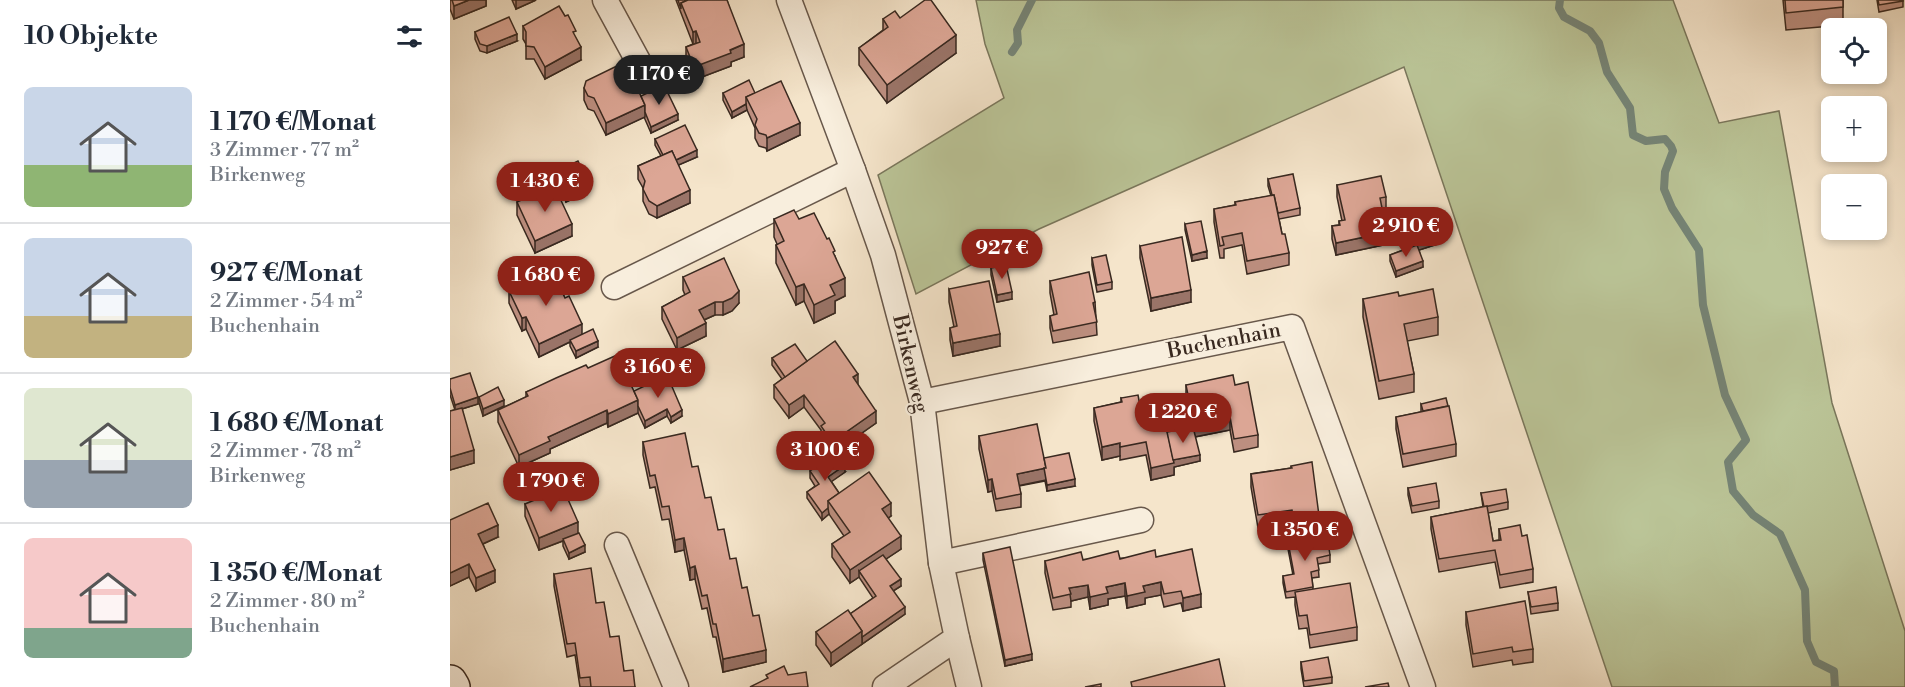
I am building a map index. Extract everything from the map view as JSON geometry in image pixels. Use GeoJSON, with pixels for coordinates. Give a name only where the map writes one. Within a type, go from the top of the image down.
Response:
{"type":"FeatureCollection","features":[{"type":"Feature","properties":{"kind":"main road"},"geometry":{"type":"LineString","coordinates":[[450,682],[453,687]]}},
{"type":"Feature","properties":{"kind":"street"},"geometry":{"type":"LineString","coordinates":[[606,0],[643,70]]}},
{"type":"Feature","properties":{"kind":"street","name":"Birkenweg"},"geometry":{"type":"LineString","coordinates":[[789,0],[883,255],[921,402],[941,563],[969,687]]}},
{"type":"Feature","properties":{"kind":"street"},"geometry":{"type":"LineString","coordinates":[[614,286],[853,171]]}},
{"type":"Feature","properties":{"kind":"street","name":"Buchenhain"},"geometry":{"type":"LineString","coordinates":[[921,402],[1292,327],[1423,687]]}},
{"type":"Feature","properties":{"kind":"street"},"geometry":{"type":"LineString","coordinates":[[941,563],[1141,520]]}},
{"type":"Feature","properties":{"kind":"street"},"geometry":{"type":"LineString","coordinates":[[617,544],[676,687]]}},
{"type":"Feature","properties":{"kind":"street"},"geometry":{"type":"LineString","coordinates":[[885,687],[957,638]]}},
{"type":"Feature","properties":{"kind":"green space"},"geometry":{"type":"Polygon","coordinates":[[[976,0],[1673,0],[1719,123],[1779,111],[1832,403],[1905,631],[1905,687],[1612,687],[1404,67],[1039,229],[916,294],[878,175],[1004,98],[985,44],[976,0]]]}},
{"type":"Feature","properties":{"kind":"building"},"geometry":{"type":"Polygon","coordinates":[[[452,0],[469,0],[454,6],[452,0]]]}},
{"type":"Feature","properties":{"kind":"building"},"geometry":{"type":"Polygon","coordinates":[[[678,0],[688,0],[681,3],[681,9],[678,0]]]}},
{"type":"Feature","properties":{"kind":"building"},"geometry":{"type":"Polygon","coordinates":[[[688,0],[727,0],[744,44],[730,50],[731,53],[694,67],[686,47],[700,42],[696,31],[693,32],[681,3],[688,0]]]}},
{"type":"Feature","properties":{"kind":"building"},"geometry":{"type":"Polygon","coordinates":[[[925,0],[931,0],[956,35],[887,85],[859,48],[888,27],[883,19],[895,11],[900,18],[925,0]]]}},
{"type":"Feature","properties":{"kind":"building"},"geometry":{"type":"Polygon","coordinates":[[[1785,0],[1843,0],[1843,7],[1786,13],[1785,0]]]}},
{"type":"Feature","properties":{"kind":"building"},"geometry":{"type":"Polygon","coordinates":[[[1878,0],[1903,0],[1903,1],[1879,5],[1878,0]]]}},
{"type":"Feature","properties":{"kind":"building"},"geometry":{"type":"Polygon","coordinates":[[[559,6],[565,16],[568,15],[581,47],[545,67],[534,47],[526,46],[526,32],[523,26],[559,6]]]}},
{"type":"Feature","properties":{"kind":"building"},"geometry":{"type":"Polygon","coordinates":[[[509,17],[517,34],[487,46],[480,44],[475,32],[509,17]]]}},
{"type":"Feature","properties":{"kind":"building"},"geometry":{"type":"Polygon","coordinates":[[[625,62],[645,105],[606,123],[594,98],[588,96],[584,88],[586,81],[625,62]]]}},
{"type":"Feature","properties":{"kind":"building"},"geometry":{"type":"Polygon","coordinates":[[[749,80],[755,93],[746,97],[746,104],[732,112],[723,93],[749,80]]]}},
{"type":"Feature","properties":{"kind":"building"},"geometry":{"type":"Polygon","coordinates":[[[781,81],[800,123],[767,138],[766,135],[759,133],[755,125],[757,119],[746,97],[781,81]]]}},
{"type":"Feature","properties":{"kind":"building"},"geometry":{"type":"Polygon","coordinates":[[[664,85],[678,114],[651,127],[641,96],[664,85]]]}},
{"type":"Feature","properties":{"kind":"building"},"geometry":{"type":"Polygon","coordinates":[[[685,125],[697,150],[676,160],[672,151],[663,155],[655,139],[685,125]]]}},
{"type":"Feature","properties":{"kind":"building"},"geometry":{"type":"Polygon","coordinates":[[[672,151],[690,190],[657,206],[649,201],[643,189],[645,181],[638,166],[672,151]]]}},
{"type":"Feature","properties":{"kind":"building"},"geometry":{"type":"Polygon","coordinates":[[[578,161],[589,184],[566,195],[555,172],[578,161]]]}},
{"type":"Feature","properties":{"kind":"building"},"geometry":{"type":"Polygon","coordinates":[[[1293,174],[1300,208],[1278,213],[1268,179],[1293,174]]]}},
{"type":"Feature","properties":{"kind":"building"},"geometry":{"type":"Polygon","coordinates":[[[1381,176],[1386,197],[1380,198],[1383,213],[1389,212],[1393,231],[1336,243],[1332,226],[1340,225],[1339,221],[1345,220],[1337,185],[1381,176]]]}},
{"type":"Feature","properties":{"kind":"building"},"geometry":{"type":"Polygon","coordinates":[[[556,184],[558,194],[572,224],[535,241],[517,202],[556,184]]]}},
{"type":"Feature","properties":{"kind":"building"},"geometry":{"type":"Polygon","coordinates":[[[1274,195],[1282,234],[1285,234],[1289,253],[1247,261],[1242,233],[1222,237],[1224,245],[1220,246],[1214,209],[1236,205],[1235,202],[1274,195]]]}},
{"type":"Feature","properties":{"kind":"building"},"geometry":{"type":"Polygon","coordinates":[[[794,210],[799,219],[814,213],[827,239],[829,238],[845,278],[830,285],[835,295],[814,305],[804,284],[796,287],[776,245],[784,241],[774,219],[794,210]]]}},
{"type":"Feature","properties":{"kind":"building"},"geometry":{"type":"Polygon","coordinates":[[[1432,210],[1441,236],[1416,245],[1407,218],[1432,210]]]}},
{"type":"Feature","properties":{"kind":"building"},"geometry":{"type":"Polygon","coordinates":[[[1201,221],[1207,251],[1192,255],[1185,224],[1201,221]]]}},
{"type":"Feature","properties":{"kind":"building"},"geometry":{"type":"Polygon","coordinates":[[[1182,237],[1191,290],[1151,298],[1140,246],[1182,237]]]}},
{"type":"Feature","properties":{"kind":"building"},"geometry":{"type":"Polygon","coordinates":[[[1417,245],[1423,261],[1396,271],[1390,255],[1417,245]]]}},
{"type":"Feature","properties":{"kind":"building"},"geometry":{"type":"Polygon","coordinates":[[[1106,255],[1112,282],[1097,285],[1092,258],[1106,255]]]}},
{"type":"Feature","properties":{"kind":"building"},"geometry":{"type":"Polygon","coordinates":[[[724,258],[739,291],[732,298],[723,302],[715,302],[699,310],[706,323],[677,338],[662,307],[690,292],[683,277],[724,258]]]}},
{"type":"Feature","properties":{"kind":"building"},"geometry":{"type":"Polygon","coordinates":[[[554,262],[559,274],[555,276],[552,271],[534,279],[531,272],[554,262]]]}},
{"type":"Feature","properties":{"kind":"building"},"geometry":{"type":"Polygon","coordinates":[[[1006,265],[1012,292],[997,295],[991,268],[1006,265]]]}},
{"type":"Feature","properties":{"kind":"building"},"geometry":{"type":"Polygon","coordinates":[[[552,271],[565,298],[569,296],[582,324],[539,344],[526,317],[522,318],[509,291],[552,271]]]}},
{"type":"Feature","properties":{"kind":"building"},"geometry":{"type":"Polygon","coordinates":[[[1089,272],[1097,322],[1053,331],[1050,316],[1057,314],[1050,281],[1089,272]]]}},
{"type":"Feature","properties":{"kind":"building"},"geometry":{"type":"Polygon","coordinates":[[[989,281],[1000,334],[953,343],[950,328],[957,326],[949,289],[989,281]]]}},
{"type":"Feature","properties":{"kind":"building"},"geometry":{"type":"Polygon","coordinates":[[[1433,289],[1438,317],[1404,324],[1414,374],[1379,381],[1363,299],[1398,292],[1399,296],[1433,289]]]}},
{"type":"Feature","properties":{"kind":"building"},"geometry":{"type":"Polygon","coordinates":[[[593,329],[598,341],[576,351],[570,340],[593,329]]]}},
{"type":"Feature","properties":{"kind":"building"},"geometry":{"type":"Polygon","coordinates":[[[835,341],[858,374],[853,377],[876,411],[832,442],[821,426],[825,423],[804,395],[789,405],[774,385],[835,341]]]}},
{"type":"Feature","properties":{"kind":"building"},"geometry":{"type":"Polygon","coordinates":[[[795,344],[807,361],[785,377],[772,358],[795,344]]]}},
{"type":"Feature","properties":{"kind":"building"},"geometry":{"type":"Polygon","coordinates":[[[617,355],[638,400],[608,414],[607,410],[548,437],[550,441],[519,455],[498,410],[528,396],[526,392],[556,378],[586,365],[588,368],[617,355]]]}},
{"type":"Feature","properties":{"kind":"building"},"geometry":{"type":"Polygon","coordinates":[[[470,373],[478,397],[455,405],[450,379],[470,373]]]}},
{"type":"Feature","properties":{"kind":"building"},"geometry":{"type":"Polygon","coordinates":[[[667,375],[682,410],[671,417],[667,409],[645,421],[634,391],[667,375]]]}},
{"type":"Feature","properties":{"kind":"building"},"geometry":{"type":"Polygon","coordinates":[[[1233,375],[1235,385],[1248,382],[1258,435],[1234,439],[1230,417],[1194,425],[1186,385],[1233,375]]]}},
{"type":"Feature","properties":{"kind":"building"},"geometry":{"type":"Polygon","coordinates":[[[498,387],[504,400],[483,409],[479,397],[498,387]]]}},
{"type":"Feature","properties":{"kind":"building"},"geometry":{"type":"Polygon","coordinates":[[[1138,395],[1140,406],[1161,401],[1174,463],[1151,468],[1146,442],[1120,447],[1120,443],[1102,447],[1094,408],[1122,402],[1121,398],[1138,395]]]}},
{"type":"Feature","properties":{"kind":"building"},"geometry":{"type":"Polygon","coordinates":[[[1446,398],[1448,406],[1423,411],[1421,404],[1446,398]]]}},
{"type":"Feature","properties":{"kind":"building"},"geometry":{"type":"Polygon","coordinates":[[[1449,406],[1456,444],[1403,454],[1396,417],[1449,406]]]}},
{"type":"Feature","properties":{"kind":"building"},"geometry":{"type":"Polygon","coordinates":[[[462,408],[474,450],[450,457],[450,411],[462,408]]]}},
{"type":"Feature","properties":{"kind":"building"},"geometry":{"type":"Polygon","coordinates":[[[1037,424],[1046,468],[1017,474],[1021,494],[996,499],[992,479],[988,480],[979,436],[1037,424]]]}},
{"type":"Feature","properties":{"kind":"building"},"geometry":{"type":"Polygon","coordinates":[[[1193,427],[1200,455],[1173,460],[1167,432],[1193,427]]]}},
{"type":"Feature","properties":{"kind":"building"},"geometry":{"type":"Polygon","coordinates":[[[685,433],[692,467],[698,466],[705,498],[711,497],[718,530],[724,529],[730,559],[736,558],[742,588],[747,587],[753,616],[759,615],[766,650],[723,659],[707,595],[702,596],[695,566],[690,568],[684,538],[675,540],[669,506],[662,507],[655,475],[650,476],[643,442],[685,433]]]}},
{"type":"Feature","properties":{"kind":"building"},"geometry":{"type":"Polygon","coordinates":[[[836,453],[845,465],[828,477],[839,493],[828,501],[828,508],[822,513],[807,492],[819,484],[810,471],[836,453]]]}},
{"type":"Feature","properties":{"kind":"building"},"geometry":{"type":"Polygon","coordinates":[[[1069,453],[1075,479],[1047,485],[1044,458],[1069,453]]]}},
{"type":"Feature","properties":{"kind":"building"},"geometry":{"type":"Polygon","coordinates":[[[1312,462],[1321,531],[1296,535],[1292,510],[1258,515],[1251,474],[1292,468],[1291,466],[1312,462]]]}},
{"type":"Feature","properties":{"kind":"building"},"geometry":{"type":"Polygon","coordinates":[[[869,472],[891,503],[882,509],[901,536],[850,570],[832,544],[850,532],[828,501],[869,472]]]}},
{"type":"Feature","properties":{"kind":"building"},"geometry":{"type":"Polygon","coordinates":[[[1436,483],[1439,501],[1412,506],[1408,488],[1436,483]]]}},
{"type":"Feature","properties":{"kind":"building"},"geometry":{"type":"Polygon","coordinates":[[[563,488],[578,522],[539,538],[525,504],[563,488]]]}},
{"type":"Feature","properties":{"kind":"building"},"geometry":{"type":"Polygon","coordinates":[[[1506,489],[1508,502],[1484,507],[1481,493],[1506,489]]]}},
{"type":"Feature","properties":{"kind":"building"},"geometry":{"type":"Polygon","coordinates":[[[488,503],[498,525],[478,534],[495,570],[476,578],[469,564],[450,573],[450,520],[488,503]]]}},
{"type":"Feature","properties":{"kind":"building"},"geometry":{"type":"Polygon","coordinates":[[[1487,506],[1493,541],[1501,540],[1499,529],[1520,525],[1522,536],[1527,535],[1533,569],[1500,575],[1495,550],[1439,559],[1431,517],[1487,506]]]}},
{"type":"Feature","properties":{"kind":"building"},"geometry":{"type":"Polygon","coordinates":[[[579,533],[585,545],[569,553],[563,539],[579,533]]]}},
{"type":"Feature","properties":{"kind":"building"},"geometry":{"type":"Polygon","coordinates":[[[1327,536],[1330,555],[1317,558],[1319,570],[1311,572],[1313,587],[1286,592],[1283,576],[1294,574],[1288,542],[1327,536]]]}},
{"type":"Feature","properties":{"kind":"building"},"geometry":{"type":"Polygon","coordinates":[[[1010,547],[1032,654],[1005,660],[983,553],[1010,547]]]}},
{"type":"Feature","properties":{"kind":"building"},"geometry":{"type":"Polygon","coordinates":[[[1192,549],[1201,594],[1183,598],[1181,591],[1164,594],[1161,582],[1143,586],[1145,592],[1127,596],[1125,583],[1106,587],[1108,593],[1090,597],[1088,585],[1069,588],[1071,594],[1053,598],[1045,561],[1081,552],[1083,560],[1118,551],[1120,559],[1155,550],[1156,557],[1192,549]]]}},
{"type":"Feature","properties":{"kind":"building"},"geometry":{"type":"Polygon","coordinates":[[[883,555],[901,579],[890,586],[905,607],[862,637],[862,631],[850,614],[876,596],[859,571],[883,555]]]}},
{"type":"Feature","properties":{"kind":"building"},"geometry":{"type":"Polygon","coordinates":[[[591,568],[596,603],[604,602],[610,637],[619,636],[624,671],[633,670],[635,687],[591,687],[590,677],[580,678],[575,643],[567,644],[554,574],[591,568]]]}},
{"type":"Feature","properties":{"kind":"building"},"geometry":{"type":"Polygon","coordinates":[[[1350,583],[1357,627],[1310,635],[1307,615],[1299,616],[1295,592],[1350,583]]]}},
{"type":"Feature","properties":{"kind":"building"},"geometry":{"type":"Polygon","coordinates":[[[1556,587],[1558,603],[1531,607],[1528,592],[1556,587]]]}},
{"type":"Feature","properties":{"kind":"building"},"geometry":{"type":"Polygon","coordinates":[[[1525,601],[1533,649],[1513,652],[1512,647],[1473,654],[1466,612],[1525,601]]]}},
{"type":"Feature","properties":{"kind":"building"},"geometry":{"type":"Polygon","coordinates":[[[848,610],[862,631],[831,653],[816,632],[848,610]]]}},
{"type":"Feature","properties":{"kind":"building"},"geometry":{"type":"Polygon","coordinates":[[[1328,657],[1332,677],[1304,681],[1301,662],[1328,657]]]}},
{"type":"Feature","properties":{"kind":"building"},"geometry":{"type":"Polygon","coordinates":[[[1219,659],[1225,687],[1132,687],[1131,682],[1219,659]]]}},
{"type":"Feature","properties":{"kind":"building"},"geometry":{"type":"Polygon","coordinates":[[[784,666],[788,675],[806,672],[808,687],[750,687],[768,678],[766,675],[784,666]]]}},
{"type":"Feature","properties":{"kind":"building"},"geometry":{"type":"Polygon","coordinates":[[[1388,683],[1389,687],[1365,687],[1388,683]]]}},
{"type":"Feature","properties":{"kind":"building"},"geometry":{"type":"Polygon","coordinates":[[[1101,684],[1101,687],[1085,687],[1101,684]]]}},
{"type":"Feature","properties":{"kind":"waterway"},"geometry":{"type":"LineString","coordinates":[[1012,52],[1018,43],[1017,30],[1032,0]]}},
{"type":"Feature","properties":{"kind":"waterway"},"geometry":{"type":"LineString","coordinates":[[1560,0],[1559,8],[1564,17],[1590,31],[1599,43],[1607,72],[1630,108],[1633,135],[1646,141],[1665,139],[1671,146],[1673,151],[1665,172],[1664,189],[1672,208],[1699,250],[1703,305],[1725,395],[1746,440],[1728,462],[1733,491],[1753,515],[1780,534],[1805,590],[1807,641],[1816,662],[1834,671],[1835,687]]}}]}
